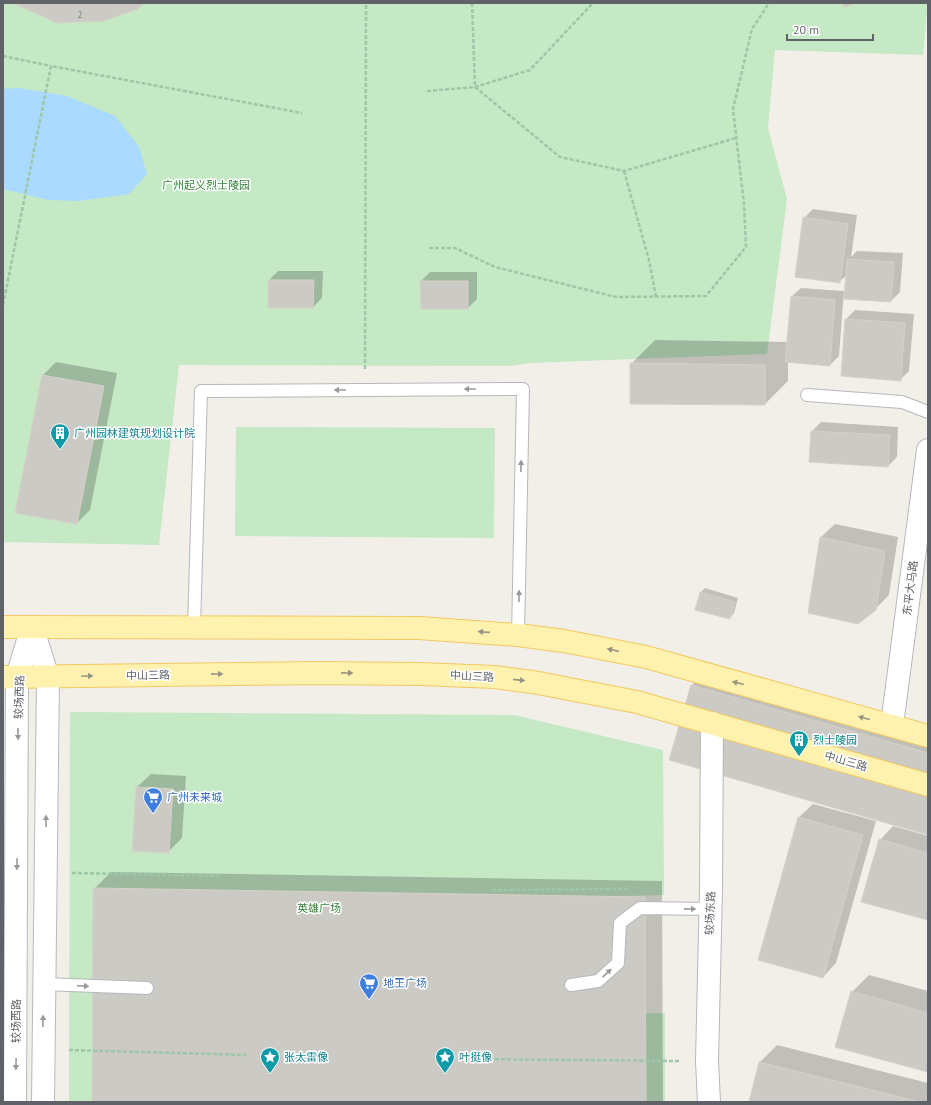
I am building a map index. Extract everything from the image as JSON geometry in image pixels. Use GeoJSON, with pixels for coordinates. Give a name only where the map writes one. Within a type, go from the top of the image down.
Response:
{"type":"FeatureCollection","features":[{"type":"Feature","properties":{"kind":"main road"},"geometry":{"type":"LineString","coordinates":[[3,627],[419,628],[518,635],[564,641],[646,657],[928,736]]}},
{"type":"Feature","properties":{"kind":"main road","name":"中山三路"},"geometry":{"type":"LineString","coordinates":[[10,677],[318,673],[420,674],[494,677],[570,688],[637,702],[928,784]]}},
{"type":"Feature","properties":{"kind":"street","name":"东平大马路"},"geometry":{"type":"LineString","coordinates":[[892,725],[928,450]]}},
{"type":"Feature","properties":{"kind":"street","name":"较场西路"},"geometry":{"type":"LineString","coordinates":[[16,1102],[10,677],[32,627]]}},
{"type":"Feature","properties":{"kind":"street"},"geometry":{"type":"LineString","coordinates":[[32,627],[48,677],[43,1102]]}},
{"type":"Feature","properties":{"kind":"street","name":"较场东路"},"geometry":{"type":"LineString","coordinates":[[709,1102],[707,1061],[712,723]]}},
{"type":"Feature","properties":{"kind":"lane"},"geometry":{"type":"LineString","coordinates":[[194,627],[201,391],[523,389],[518,635]]}},
{"type":"Feature","properties":{"kind":"lane"},"geometry":{"type":"LineString","coordinates":[[807,395],[902,402],[928,412]]}},
{"type":"Feature","properties":{"kind":"lane"},"geometry":{"type":"LineString","coordinates":[[571,985],[598,982],[618,963],[620,923],[640,908],[710,909]]}},
{"type":"Feature","properties":{"kind":"lane"},"geometry":{"type":"LineString","coordinates":[[44,984],[147,988]]}},
{"type":"Feature","properties":{"kind":"path"},"geometry":{"type":"LineString","coordinates":[[365,390],[366,3]]}},
{"type":"Feature","properties":{"kind":"path"},"geometry":{"type":"LineString","coordinates":[[472,3],[475,87],[560,157],[624,171],[736,138]]}},
{"type":"Feature","properties":{"kind":"path"},"geometry":{"type":"LineString","coordinates":[[427,91],[475,87],[530,70],[593,3]]}},
{"type":"Feature","properties":{"kind":"path"},"geometry":{"type":"LineString","coordinates":[[429,248],[455,248],[495,267],[616,297],[706,296],[746,247],[744,204],[733,109],[752,29],[769,3]]}},
{"type":"Feature","properties":{"kind":"path"},"geometry":{"type":"LineString","coordinates":[[3,56],[302,113]]}},
{"type":"Feature","properties":{"kind":"path"},"geometry":{"type":"LineString","coordinates":[[3,305],[51,66]]}},
{"type":"Feature","properties":{"kind":"path"},"geometry":{"type":"LineString","coordinates":[[624,171],[649,260],[656,297]]}},
{"type":"Feature","properties":{"kind":"path"},"geometry":{"type":"LineString","coordinates":[[45,873],[219,876]]}},
{"type":"Feature","properties":{"kind":"path"},"geometry":{"type":"LineString","coordinates":[[492,890],[633,889]]}},
{"type":"Feature","properties":{"kind":"path"},"geometry":{"type":"LineString","coordinates":[[43,1050],[248,1055]]}},
{"type":"Feature","properties":{"kind":"path"},"geometry":{"type":"LineString","coordinates":[[471,1059],[707,1061]]}},
{"type":"Feature","properties":{"kind":"green space","name":"广州起义烈士陵园"},"geometry":{"type":"Polygon","coordinates":[[[3,3],[928,3],[923,55],[775,50],[768,128],[787,199],[767,354],[531,363],[510,366],[179,365],[159,545],[3,542],[3,3]]]}},
{"type":"Feature","properties":{"kind":"green space"},"geometry":{"type":"Polygon","coordinates":[[[236,427],[495,428],[494,538],[235,536],[236,427]]]}},
{"type":"Feature","properties":{"kind":"green space","name":"英雄广场"},"geometry":{"type":"Polygon","coordinates":[[[70,712],[514,715],[663,750],[664,895],[627,896],[605,919],[607,1014],[665,1013],[665,1102],[69,1102],[70,712]]]}},
{"type":"Feature","properties":{"kind":"water"},"geometry":{"type":"Polygon","coordinates":[[[19,88],[67,96],[115,116],[139,147],[147,174],[129,194],[79,201],[48,200],[3,189],[3,89],[19,88]]]}},
{"type":"Feature","properties":{"kind":"building"},"geometry":{"type":"Polygon","coordinates":[[[13,3],[144,3],[138,9],[103,21],[57,23],[13,3]]]}},
{"type":"Feature","properties":{"kind":"building"},"geometry":{"type":"Polygon","coordinates":[[[843,3],[858,3],[844,7],[843,3]]]}},
{"type":"Feature","properties":{"kind":"building"},"geometry":{"type":"Polygon","coordinates":[[[803,217],[848,224],[840,283],[795,277],[803,217]]]}},
{"type":"Feature","properties":{"kind":"building"},"geometry":{"type":"Polygon","coordinates":[[[847,259],[894,262],[891,302],[844,299],[847,259]]]}},
{"type":"Feature","properties":{"kind":"building"},"geometry":{"type":"Polygon","coordinates":[[[268,280],[314,280],[313,308],[268,308],[268,280]]]}},
{"type":"Feature","properties":{"kind":"building"},"geometry":{"type":"Polygon","coordinates":[[[420,281],[468,281],[468,309],[421,309],[420,281]]]}},
{"type":"Feature","properties":{"kind":"building"},"geometry":{"type":"Polygon","coordinates":[[[791,296],[835,300],[830,366],[785,362],[791,296]]]}},
{"type":"Feature","properties":{"kind":"building"},"geometry":{"type":"Polygon","coordinates":[[[845,319],[905,323],[901,381],[841,376],[845,319]]]}},
{"type":"Feature","properties":{"kind":"building"},"geometry":{"type":"Polygon","coordinates":[[[630,363],[765,365],[765,405],[630,404],[630,363]]]}},
{"type":"Feature","properties":{"kind":"building","name":"广州园林建筑规划设计院"},"geometry":{"type":"Polygon","coordinates":[[[42,375],[104,386],[77,524],[15,513],[42,375]]]}},
{"type":"Feature","properties":{"kind":"building"},"geometry":{"type":"Polygon","coordinates":[[[811,431],[890,435],[888,467],[809,462],[811,431]]]}},
{"type":"Feature","properties":{"kind":"building"},"geometry":{"type":"Polygon","coordinates":[[[820,537],[885,551],[876,610],[858,624],[808,613],[820,537]]]}},
{"type":"Feature","properties":{"kind":"building"},"geometry":{"type":"Polygon","coordinates":[[[700,592],[735,602],[730,619],[695,610],[700,592]]]}},
{"type":"Feature","properties":{"kind":"building","name":"烈士陵园"},"geometry":{"type":"Polygon","coordinates":[[[691,685],[928,753],[928,835],[669,760],[691,685]]]}},
{"type":"Feature","properties":{"kind":"building"},"geometry":{"type":"Polygon","coordinates":[[[136,787],[173,789],[169,853],[132,851],[136,787]]]}},
{"type":"Feature","properties":{"kind":"building"},"geometry":{"type":"Polygon","coordinates":[[[798,817],[863,835],[823,978],[758,960],[798,817]]]}},
{"type":"Feature","properties":{"kind":"building"},"geometry":{"type":"Polygon","coordinates":[[[879,839],[928,853],[928,920],[861,902],[879,839]]]}},
{"type":"Feature","properties":{"kind":"building","name":"地王广场"},"geometry":{"type":"Polygon","coordinates":[[[93,888],[645,897],[646,1102],[92,1102],[93,888]]]}},
{"type":"Feature","properties":{"kind":"building"},"geometry":{"type":"Polygon","coordinates":[[[851,991],[928,1013],[928,1072],[835,1047],[851,991]]]}},
{"type":"Feature","properties":{"kind":"building"},"geometry":{"type":"Polygon","coordinates":[[[759,1062],[920,1102],[749,1102],[759,1062]]]}},
{"type":"Feature","properties":{"kind":"place","name":"广州园林建筑规划设计院"},"geometry":{"type":"Point","coordinates":[60,450]}},
{"type":"Feature","properties":{"kind":"place","name":"烈士陵园"},"geometry":{"type":"Point","coordinates":[799,757]}},
{"type":"Feature","properties":{"kind":"place","name":"广州未来城"},"geometry":{"type":"Point","coordinates":[153,814]}},
{"type":"Feature","properties":{"kind":"place","name":"地王广场"},"geometry":{"type":"Point","coordinates":[369,1000]}},
{"type":"Feature","properties":{"kind":"place","name":"张太雷像"},"geometry":{"type":"Point","coordinates":[270,1074]}},
{"type":"Feature","properties":{"kind":"place","name":"叶挺像"},"geometry":{"type":"Point","coordinates":[445,1074]}}]}
